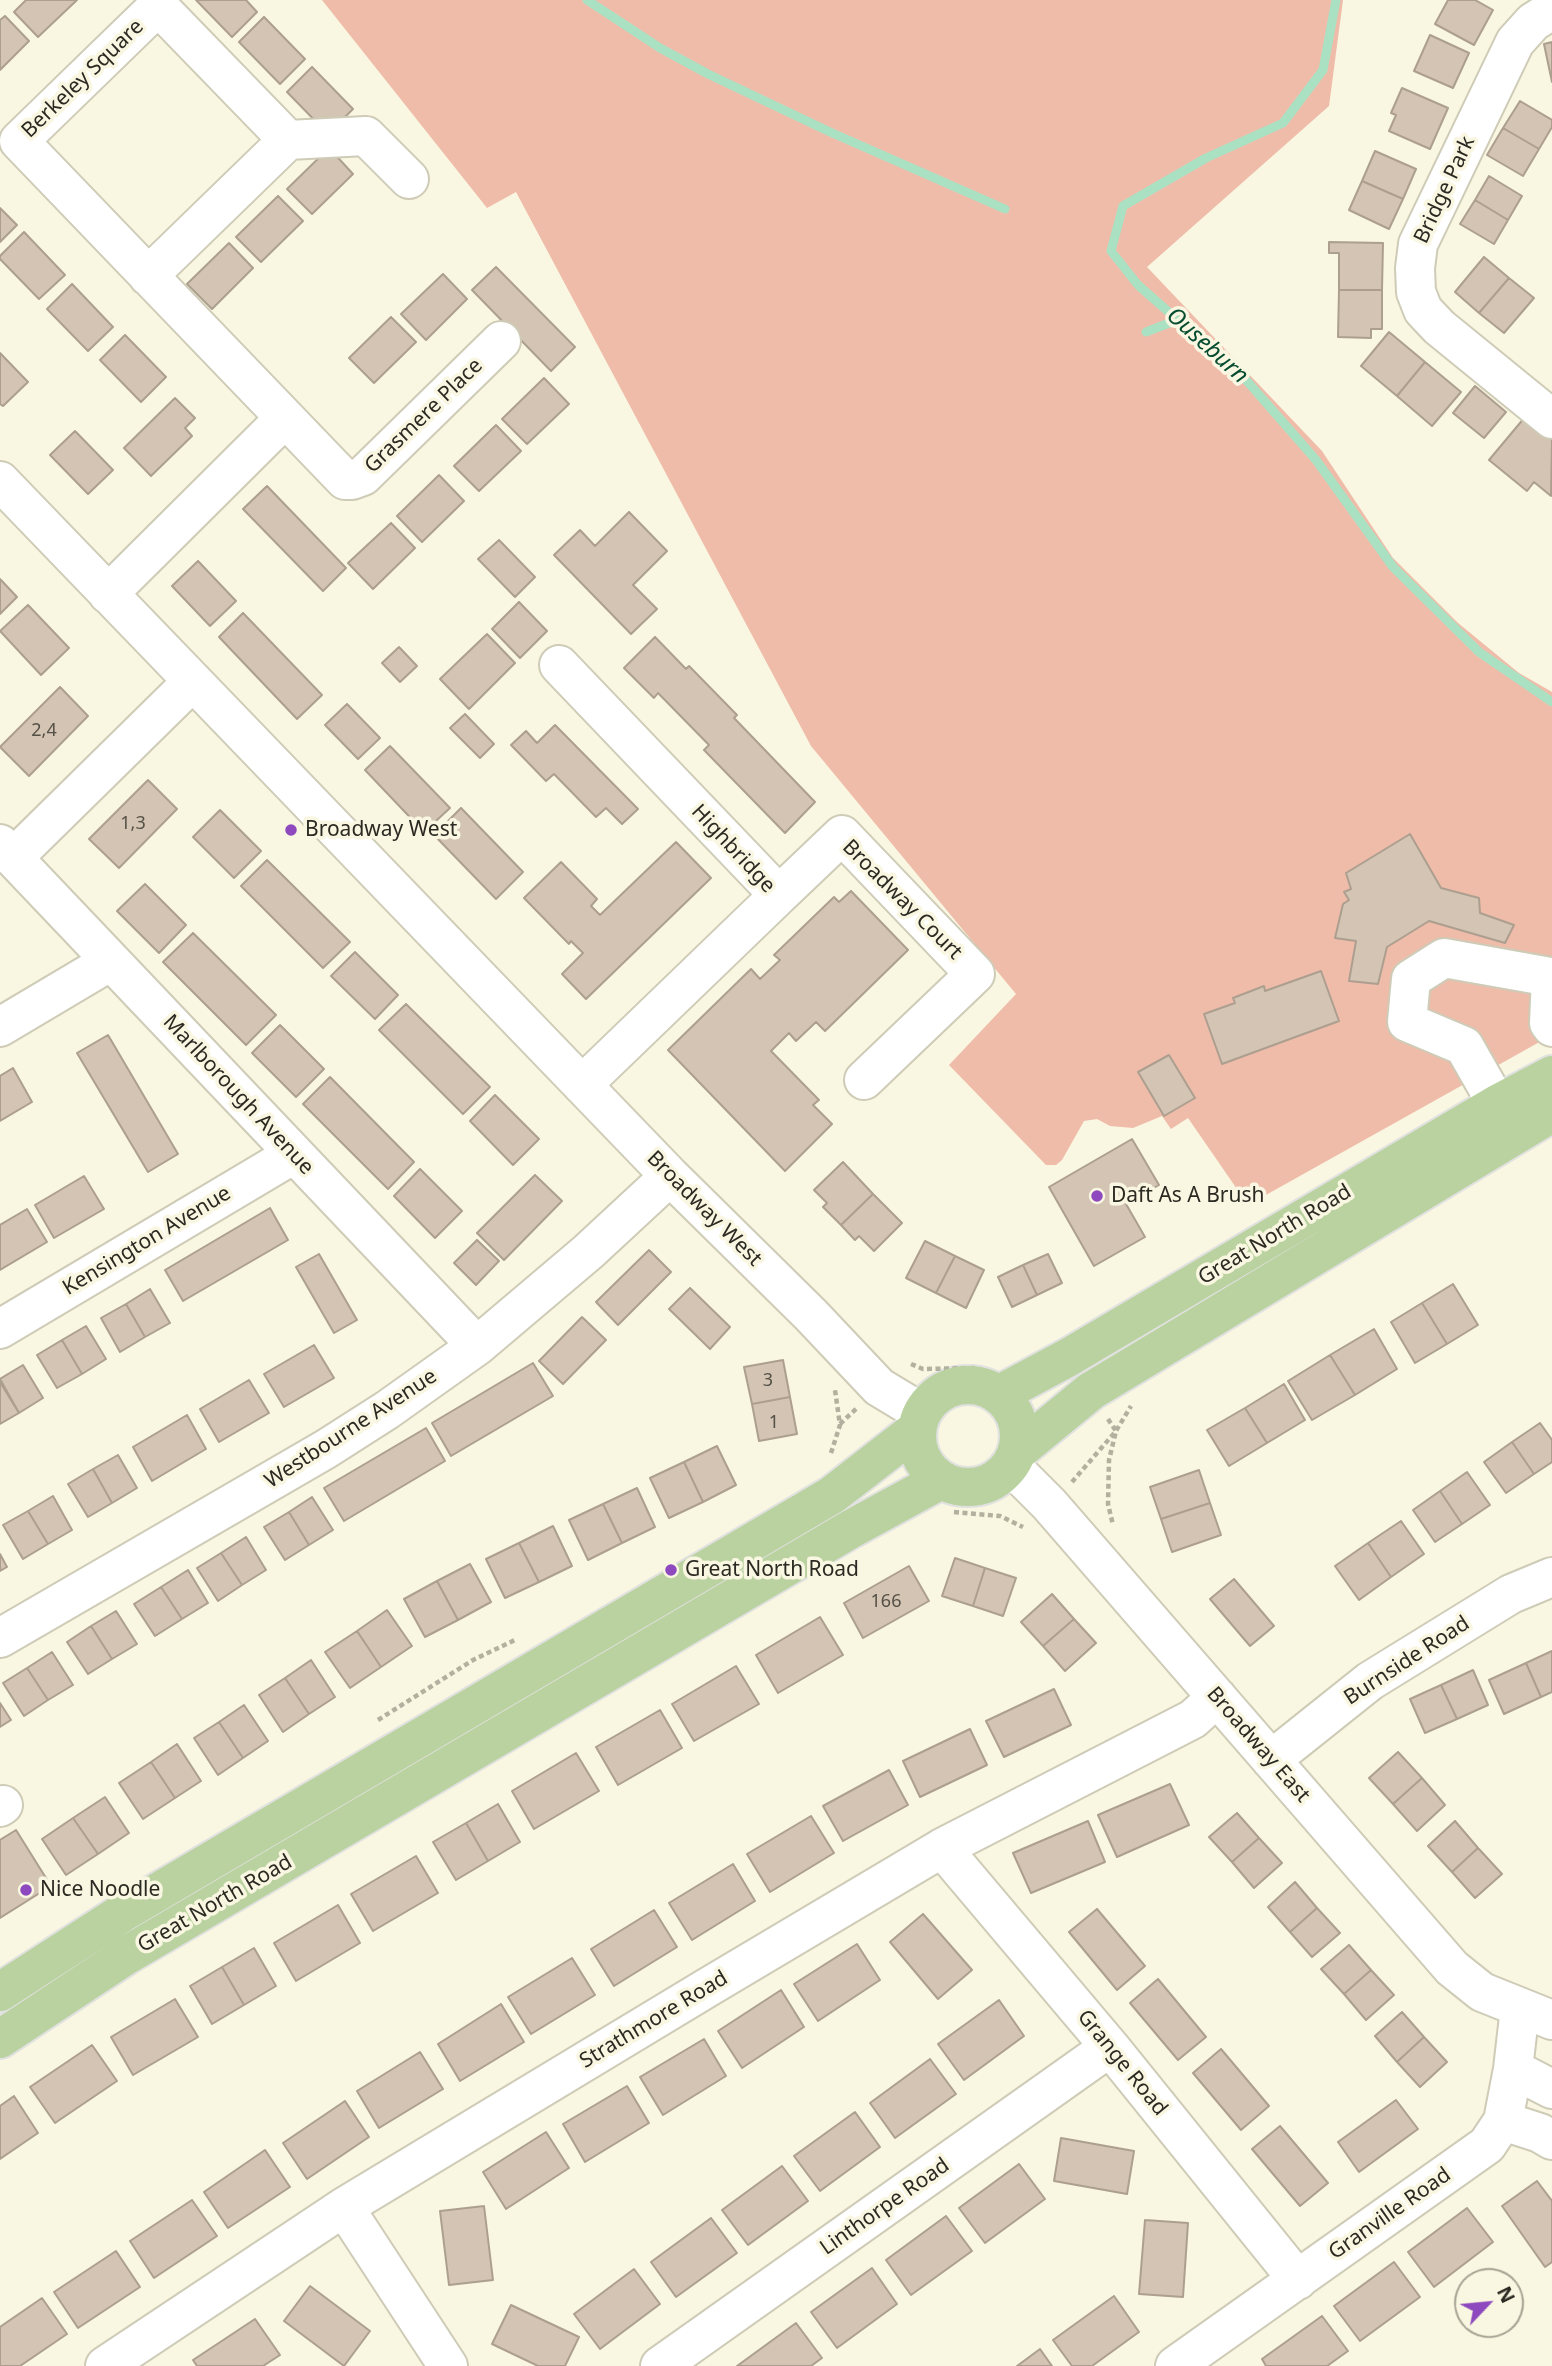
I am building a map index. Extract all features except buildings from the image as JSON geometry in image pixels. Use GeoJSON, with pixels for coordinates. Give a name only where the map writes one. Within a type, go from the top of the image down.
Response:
{"type":"FeatureCollection","features":[{"type":"Feature","properties":{"kind":"main road","name":"Great North Road"},"geometry":{"type":"LineString","coordinates":[[0,1992],[121,1913],[832,1495],[919,1421],[932,1399],[947,1389],[965,1385],[982,1387],[998,1395],[1080,1350],[1497,1104],[1552,1075]]}},
{"type":"Feature","properties":{"kind":"main road","name":"Great North Road"},"geometry":{"type":"LineString","coordinates":[[0,2039],[127,1955],[851,1529],[941,1480],[956,1486],[971,1487],[986,1484],[999,1477],[1013,1459],[1091,1391],[1552,1113]]}},
{"type":"Feature","properties":{"kind":"main road"},"geometry":{"type":"LineString","coordinates":[[998,1395],[1009,1406],[1017,1420],[1019,1436],[1013,1459]]}},
{"type":"Feature","properties":{"kind":"main road"},"geometry":{"type":"LineString","coordinates":[[919,1421],[917,1444],[922,1458],[930,1471],[941,1480]]}},
{"type":"Feature","properties":{"kind":"street","name":"Berkeley Square"},"geometry":{"type":"LineString","coordinates":[[226,356],[19,141],[157,3],[288,140]]}},
{"type":"Feature","properties":{"kind":"street","name":"Bridge Park"},"geometry":{"type":"LineString","coordinates":[[1552,10],[1533,22],[1515,41],[1418,244],[1415,268],[1416,292],[1423,310],[1438,327],[1552,419]]}},
{"type":"Feature","properties":{"kind":"street"},"geometry":{"type":"LineString","coordinates":[[148,276],[288,140],[366,136],[409,179]]}},
{"type":"Feature","properties":{"kind":"street","name":"Grasmere Place"},"geometry":{"type":"LineString","coordinates":[[226,356],[345,480],[352,480],[363,476],[501,341]]}},
{"type":"Feature","properties":{"kind":"street"},"geometry":{"type":"LineString","coordinates":[[108,594],[285,418]]}},
{"type":"Feature","properties":{"kind":"street","name":"Broadway West"},"geometry":{"type":"LineString","coordinates":[[0,481],[670,1176],[811,1315],[878,1387],[919,1421]]}},
{"type":"Feature","properties":{"kind":"street","name":"Highbridge"},"geometry":{"type":"LineString","coordinates":[[559,665],[779,895],[582,1085]]}},
{"type":"Feature","properties":{"kind":"street"},"geometry":{"type":"LineString","coordinates":[[7,851],[193,681]]}},
{"type":"Feature","properties":{"kind":"street","name":"Broadway Court"},"geometry":{"type":"LineString","coordinates":[[779,895],[842,835],[975,974],[864,1080]]}},
{"type":"Feature","properties":{"kind":"street","name":"Marlborough Avenue"},"geometry":{"type":"LineString","coordinates":[[7,851],[477,1346]]}},
{"type":"Feature","properties":{"kind":"street"},"geometry":{"type":"LineString","coordinates":[[1497,1104],[1464,1046],[1407,1022],[1410,979],[1444,958],[1550,977],[1549,1023],[1552,1027]]}},
{"type":"Feature","properties":{"kind":"street"},"geometry":{"type":"LineString","coordinates":[[0,1027],[111,961]]}},
{"type":"Feature","properties":{"kind":"street","name":"Kensington Avenue"},"geometry":{"type":"LineString","coordinates":[[0,1329],[293,1154]]}},
{"type":"Feature","properties":{"kind":"street","name":"Westbourne Avenue"},"geometry":{"type":"LineString","coordinates":[[0,1638],[326,1449],[387,1410],[477,1346],[588,1252],[670,1176]]}},
{"type":"Feature","properties":{"kind":"street","name":"Broadway East"},"geometry":{"type":"LineString","coordinates":[[1013,1459],[1049,1504],[1452,1968],[1482,1992],[1536,2014]]}},
{"type":"Feature","properties":{"kind":"street","name":"Burnside Road"},"geometry":{"type":"LineString","coordinates":[[1271,1760],[1370,1681],[1511,1594],[1552,1577]]}},
{"type":"Feature","properties":{"kind":"street","name":"Strathmore Road"},"geometry":{"type":"LineString","coordinates":[[105,2366],[344,2207],[942,1848],[1193,1719],[1217,1698]]}},
{"type":"Feature","properties":{"kind":"street","name":"Grange Road"},"geometry":{"type":"LineString","coordinates":[[942,1848],[1110,2047],[1298,2280]]}},
{"type":"Feature","properties":{"kind":"street","name":"Granville Road"},"geometry":{"type":"LineString","coordinates":[[1175,2366],[1487,2145],[1503,2121],[1513,2069],[1536,2014]]}},
{"type":"Feature","properties":{"kind":"street","name":"Linthorpe Road"},"geometry":{"type":"LineString","coordinates":[[660,2366],[1110,2047]]}},
{"type":"Feature","properties":{"kind":"street"},"geometry":{"type":"LineString","coordinates":[[1513,2069],[1552,2089]]}},
{"type":"Feature","properties":{"kind":"street"},"geometry":{"type":"LineString","coordinates":[[1503,2121],[1540,2133],[1552,2140]]}},
{"type":"Feature","properties":{"kind":"street"},"geometry":{"type":"LineString","coordinates":[[344,2207],[447,2366]]}},
{"type":"Feature","properties":{"kind":"path"},"geometry":{"type":"LineString","coordinates":[[1070,1484],[1116,1431],[1108,1460],[1108,1504],[1114,1528]]}},
{"type":"Feature","properties":{"kind":"shaded area"},"geometry":{"type":"Polygon","coordinates":[[[322,0],[1343,0],[1329,106],[1147,267],[1322,451],[1393,558],[1458,623],[1519,673],[1552,692],[1552,1035],[1248,1205],[1188,1118],[1171,1129],[1162,1116],[1133,1128],[1110,1126],[1097,1119],[1084,1121],[1062,1160],[1056,1165],[1046,1165],[949,1065],[1016,994],[811,746],[516,192],[487,208],[322,0]]]}},
{"type":"Feature","properties":{"kind":"waterway"},"geometry":{"type":"LineString","coordinates":[[587,0],[660,48],[708,74],[830,132],[1005,209]]}},
{"type":"Feature","properties":{"kind":"waterway","name":"Ouseburn"},"geometry":{"type":"LineString","coordinates":[[1336,0],[1323,70],[1283,123],[1206,158],[1123,206],[1111,251],[1138,285],[1247,381],[1316,460],[1393,567],[1479,652],[1552,702]]}},
{"type":"Feature","properties":{"kind":"waterway"},"geometry":{"type":"LineString","coordinates":[[1146,332],[1177,320]]}},
{"type":"Feature","properties":{"kind":"place","name":"Broadway West"},"geometry":{"type":"Point","coordinates":[291,830]}},
{"type":"Feature","properties":{"kind":"place","name":"Daft As A Brush"},"geometry":{"type":"Point","coordinates":[1097,1196]}},
{"type":"Feature","properties":{"kind":"place","name":"Great North Road"},"geometry":{"type":"Point","coordinates":[671,1570]}},
{"type":"Feature","properties":{"kind":"place","name":"Nice Noodle"},"geometry":{"type":"Point","coordinates":[26,1890]}}]}
